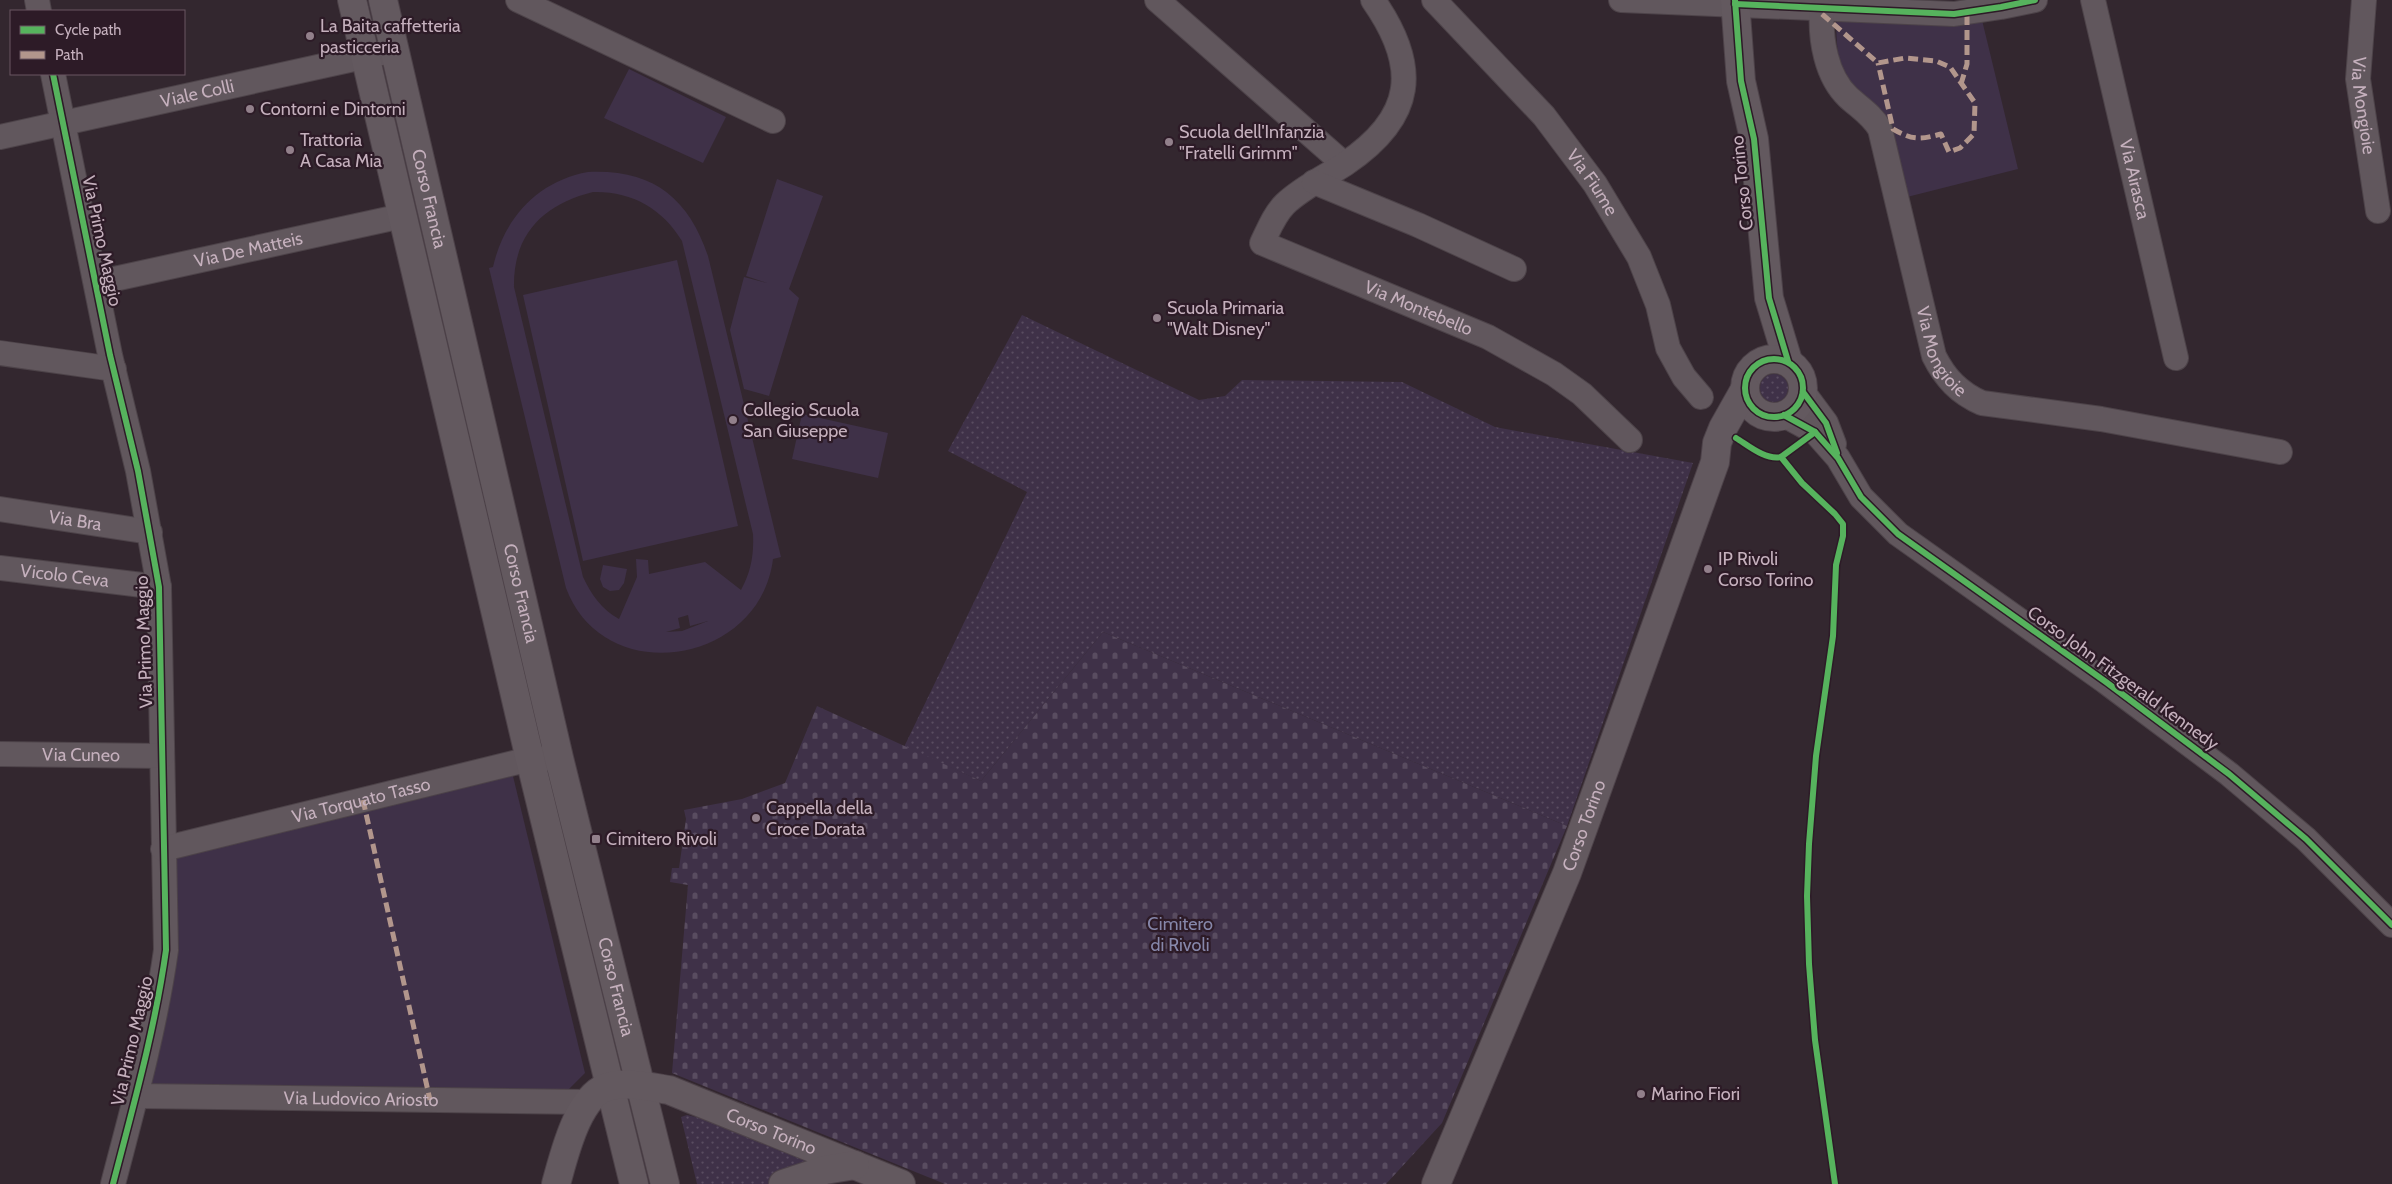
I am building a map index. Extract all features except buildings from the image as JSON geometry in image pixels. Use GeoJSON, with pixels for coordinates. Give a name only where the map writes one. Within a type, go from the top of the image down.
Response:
{"type":"FeatureCollection","features":[{"type":"Feature","properties":{"kind":"main road","name":"Corso Francia"},"geometry":{"type":"LineString","coordinates":[[352,0],[530,759],[634,1184]]}},
{"type":"Feature","properties":{"kind":"main road","name":"Corso Francia"},"geometry":{"type":"LineString","coordinates":[[383,0],[558,758],[665,1184]]}},
{"type":"Feature","properties":{"kind":"main road","name":"Corso Torino"},"geometry":{"type":"LineString","coordinates":[[1735,2],[1741,81],[1754,139],[1769,298],[1788,362]]}},
{"type":"Feature","properties":{"kind":"main road","name":"Corso Torino"},"geometry":{"type":"LineString","coordinates":[[1759,362],[1769,298]]}},
{"type":"Feature","properties":{"kind":"main road"},"geometry":{"type":"LineString","coordinates":[[1772,358],[1788,362],[1801,376],[1803,392],[1798,404],[1775,416],[1752,406],[1745,389],[1748,374],[1759,362],[1772,358]]}},
{"type":"Feature","properties":{"kind":"main road","name":"Corso Torino"},"geometry":{"type":"LineString","coordinates":[[1436,1184],[1576,848],[1715,462],[1720,436],[1745,389]]}},
{"type":"Feature","properties":{"kind":"main road","name":"Corso Torino"},"geometry":{"type":"LineString","coordinates":[[1715,462],[1750,426],[1775,416]]}},
{"type":"Feature","properties":{"kind":"main road","name":"Corso Torino"},"geometry":{"type":"LineString","coordinates":[[610,1086],[641,1085],[669,1090],[901,1184]]}},
{"type":"Feature","properties":{"kind":"main road"},"geometry":{"type":"LineString","coordinates":[[556,1184],[574,1130],[587,1102],[595,1093],[610,1086]]}},
{"type":"Feature","properties":{"kind":"main road"},"geometry":{"type":"LineString","coordinates":[[783,1184],[825,1170],[855,1165]]}},
{"type":"Feature","properties":{"kind":"street"},"geometry":{"type":"LineString","coordinates":[[518,0],[772,121]]}},
{"type":"Feature","properties":{"kind":"street"},"geometry":{"type":"LineString","coordinates":[[1157,0],[1344,164]]}},
{"type":"Feature","properties":{"kind":"street","name":"Via Montebello"},"geometry":{"type":"LineString","coordinates":[[1373,0],[1390,24],[1399,43],[1404,63],[1403,84],[1398,106],[1391,121],[1369,146],[1344,164],[1301,190],[1284,205],[1272,221],[1262,243],[1488,337],[1554,374],[1582,394],[1630,440]]}},
{"type":"Feature","properties":{"kind":"street","name":"Via Fiume"},"geometry":{"type":"LineString","coordinates":[[1434,0],[1544,116],[1595,184],[1639,257],[1658,305],[1668,348],[1684,377],[1701,396]]}},
{"type":"Feature","properties":{"kind":"street"},"geometry":{"type":"LineString","coordinates":[[1621,0],[1735,2],[1822,10],[1954,14],[2001,8],[2035,0]]}},
{"type":"Feature","properties":{"kind":"street","name":"Via Airasca"},"geometry":{"type":"LineString","coordinates":[[2093,0],[2176,358]]}},
{"type":"Feature","properties":{"kind":"street","name":"Via Mongioie"},"geometry":{"type":"LineString","coordinates":[[2364,0],[2358,79],[2378,212]]}},
{"type":"Feature","properties":{"kind":"street","name":"Via Mongioie"},"geometry":{"type":"LineString","coordinates":[[1822,10],[1824,44],[1832,76],[1839,88],[1873,117],[1880,129],[1934,356],[1952,384],[1966,396],[1982,403],[2101,419],[2280,452]]}},
{"type":"Feature","properties":{"kind":"street","name":"Viale Colli"},"geometry":{"type":"LineString","coordinates":[[0,137],[365,55],[395,50]]}},
{"type":"Feature","properties":{"kind":"street","name":"Via Primo Maggio"},"geometry":{"type":"LineString","coordinates":[[53,75],[150,532],[159,587],[166,950],[162,977],[136,1096],[113,1184]]}},
{"type":"Feature","properties":{"kind":"street"},"geometry":{"type":"LineString","coordinates":[[1314,182],[1418,224],[1514,269]]}},
{"type":"Feature","properties":{"kind":"street","name":"Via De Matteis"},"geometry":{"type":"LineString","coordinates":[[96,283],[402,216]]}},
{"type":"Feature","properties":{"kind":"street"},"geometry":{"type":"LineString","coordinates":[[0,353],[114,369]]}},
{"type":"Feature","properties":{"kind":"street","name":"Corso John Fitzgerald Kennedy"},"geometry":{"type":"LineString","coordinates":[[1803,392],[1826,423],[1838,458]]}},
{"type":"Feature","properties":{"kind":"street","name":"Corso John Fitzgerald Kennedy"},"geometry":{"type":"LineString","coordinates":[[1775,416],[1815,432],[1838,458],[1861,497],[1898,534],[2106,682],[2229,774],[2306,839],[2392,925]]}},
{"type":"Feature","properties":{"kind":"street","name":"Via Bra"},"geometry":{"type":"LineString","coordinates":[[0,509],[150,532]]}},
{"type":"Feature","properties":{"kind":"street","name":"Vicolo Ceva"},"geometry":{"type":"LineString","coordinates":[[0,568],[159,587]]}},
{"type":"Feature","properties":{"kind":"street","name":"Via Cuneo"},"geometry":{"type":"LineString","coordinates":[[0,754],[162,756]]}},
{"type":"Feature","properties":{"kind":"street","name":"Via Torquato Tasso"},"geometry":{"type":"LineString","coordinates":[[163,850],[530,759],[558,758]]}},
{"type":"Feature","properties":{"kind":"street","name":"Via Ludovico Ariosto"},"geometry":{"type":"LineString","coordinates":[[136,1096],[587,1102]]}},
{"type":"Feature","properties":{"kind":"green space"},"geometry":{"type":"Polygon","coordinates":[[[1836,19],[1982,20],[2018,169],[1907,197],[1888,123],[1878,110],[1851,87],[1845,78],[1839,59],[1836,19]]]}},
{"type":"Feature","properties":{"kind":"green space"},"geometry":{"type":"Polygon","coordinates":[[[629,69],[726,117],[703,163],[604,118],[629,69]]]}},
{"type":"Feature","properties":{"kind":"green space"},"geometry":{"type":"Polygon","coordinates":[[[588,172],[611,172],[649,182],[664,191],[678,203],[700,235],[708,256],[781,557],[773,559],[762,595],[741,623],[712,642],[679,651],[645,652],[613,641],[585,620],[566,588],[489,268],[493,267],[505,233],[526,204],[539,193],[570,177],[588,172]],[[593,192],[560,204],[546,213],[535,224],[519,251],[515,268],[514,287],[583,577],[598,601],[607,611],[619,619],[637,577],[636,559],[648,560],[649,574],[705,562],[741,590],[751,563],[753,534],[682,241],[665,219],[644,204],[633,198],[607,192],[593,192]],[[688,615],[678,618],[680,628],[666,632],[682,631],[708,621],[690,626],[688,615]]]}},
{"type":"Feature","properties":{"kind":"green space"},"geometry":{"type":"Polygon","coordinates":[[[777,179],[823,196],[789,289],[799,298],[769,396],[744,389],[730,330],[744,277],[767,283],[746,276],[777,179]]]}},
{"type":"Feature","properties":{"kind":"green space"},"geometry":{"type":"Polygon","coordinates":[[[677,260],[738,526],[583,561],[523,295],[677,260]]]}},
{"type":"Feature","properties":{"kind":"green space"},"geometry":{"type":"Polygon","coordinates":[[[1022,315],[1199,400],[1225,396],[1242,380],[1402,382],[1495,427],[1693,463],[1567,826],[1103,632],[981,781],[904,747],[1027,492],[948,451],[1022,315]]]}},
{"type":"Feature","properties":{"kind":"green space"},"geometry":{"type":"Polygon","coordinates":[[[1774,374],[1784,378],[1788,388],[1784,398],[1774,402],[1764,398],[1760,388],[1764,378],[1774,374]]]}},
{"type":"Feature","properties":{"kind":"green space"},"geometry":{"type":"Polygon","coordinates":[[[802,414],[888,433],[878,478],[792,459],[802,414]]]}},
{"type":"Feature","properties":{"kind":"green space"},"geometry":{"type":"Polygon","coordinates":[[[603,565],[627,569],[624,583],[619,590],[610,591],[603,587],[600,579],[603,565]]]}},
{"type":"Feature","properties":{"kind":"green space","name":"Cimitero di Rivoli"},"geometry":{"type":"Polygon","coordinates":[[[1103,632],[1567,826],[1442,1123],[1386,1184],[945,1184],[672,1073],[688,885],[670,882],[672,868],[679,868],[686,819],[684,810],[742,799],[785,783],[817,706],[981,781],[1103,632]]]}},
{"type":"Feature","properties":{"kind":"green space"},"geometry":{"type":"Polygon","coordinates":[[[512,772],[585,1073],[566,1092],[146,1085],[172,856],[512,772]]]}},
{"type":"Feature","properties":{"kind":"green space"},"geometry":{"type":"Polygon","coordinates":[[[687,1115],[708,1120],[822,1166],[772,1184],[697,1184],[681,1117],[687,1115]]]}},
{"type":"Feature","properties":{"kind":"marked path"},"geometry":{"type":"LineString","coordinates":[[1961,84],[1967,64],[1967,12]]}},
{"type":"Feature","properties":{"kind":"marked path"},"geometry":{"type":"LineString","coordinates":[[1822,14],[1878,63],[1905,58],[1936,61],[1950,67],[1975,103],[1974,134],[1960,148],[1949,152],[1941,134],[1916,138],[1893,129],[1878,63]]}},
{"type":"Feature","properties":{"kind":"marked path"},"geometry":{"type":"LineString","coordinates":[[363,800],[430,1100]]}},
{"type":"Feature","properties":{"kind":"cycle path"},"geometry":{"type":"LineString","coordinates":[[1735,0],[1741,81],[1754,139],[1769,298],[1788,361]]}},
{"type":"Feature","properties":{"kind":"cycle path"},"geometry":{"type":"LineString","coordinates":[[1735,4],[1954,14],[2035,0]]}},
{"type":"Feature","properties":{"kind":"cycle path"},"geometry":{"type":"LineString","coordinates":[[53,75],[110,355],[138,471],[159,587],[166,950],[150,1038],[113,1184]]}},
{"type":"Feature","properties":{"kind":"cycle path"},"geometry":{"type":"LineString","coordinates":[[1768,359],[1780,359],[1795,367],[1803,382],[1803,388],[1803,394],[1795,409],[1780,417],[1768,417],[1753,409],[1745,394],[1745,382],[1753,367],[1768,359]]}},
{"type":"Feature","properties":{"kind":"cycle path"},"geometry":{"type":"LineString","coordinates":[[1803,392],[1826,423],[1837,453]]}},
{"type":"Feature","properties":{"kind":"cycle path"},"geometry":{"type":"LineString","coordinates":[[1784,415],[1815,432],[1838,458],[1861,497],[1898,534],[2106,682],[2229,774],[2306,839],[2392,925]]}},
{"type":"Feature","properties":{"kind":"cycle path"},"geometry":{"type":"LineString","coordinates":[[1736,438],[1763,454],[1781,457],[1815,432]]}},
{"type":"Feature","properties":{"kind":"cycle path"},"geometry":{"type":"LineString","coordinates":[[1781,457],[1802,483],[1843,524],[1843,536],[1836,565],[1833,636],[1816,756],[1807,896],[1809,964],[1815,1040],[1835,1184]]}},
{"type":"Feature","properties":{"kind":"place","name":"La Baita caffetteria pasticceria"},"geometry":{"type":"Point","coordinates":[310,36]}},
{"type":"Feature","properties":{"kind":"place","name":"Contorni e Dintorni"},"geometry":{"type":"Point","coordinates":[250,109]}},
{"type":"Feature","properties":{"kind":"place","name":"Scuola dell'Infanzia \"Fratelli Grimm\""},"geometry":{"type":"Point","coordinates":[1169,142]}},
{"type":"Feature","properties":{"kind":"place","name":"Trattoria A Casa Mia"},"geometry":{"type":"Point","coordinates":[290,150]}},
{"type":"Feature","properties":{"kind":"place","name":"Scuola Primaria \"Walt Disney\""},"geometry":{"type":"Point","coordinates":[1157,318]}},
{"type":"Feature","properties":{"kind":"place","name":"Collegio Scuola San Giuseppe"},"geometry":{"type":"Point","coordinates":[733,420]}},
{"type":"Feature","properties":{"kind":"place","name":"IP Rivoli Corso Torino"},"geometry":{"type":"Point","coordinates":[1708,569]}},
{"type":"Feature","properties":{"kind":"place","name":"Cappella della Croce Dorata"},"geometry":{"type":"Point","coordinates":[756,818]}},
{"type":"Feature","properties":{"kind":"place","name":"Cimitero Rivoli"},"geometry":{"type":"Point","coordinates":[596,839]}},
{"type":"Feature","properties":{"kind":"place","name":"Marino Fiori"},"geometry":{"type":"Point","coordinates":[1641,1094]}}]}
